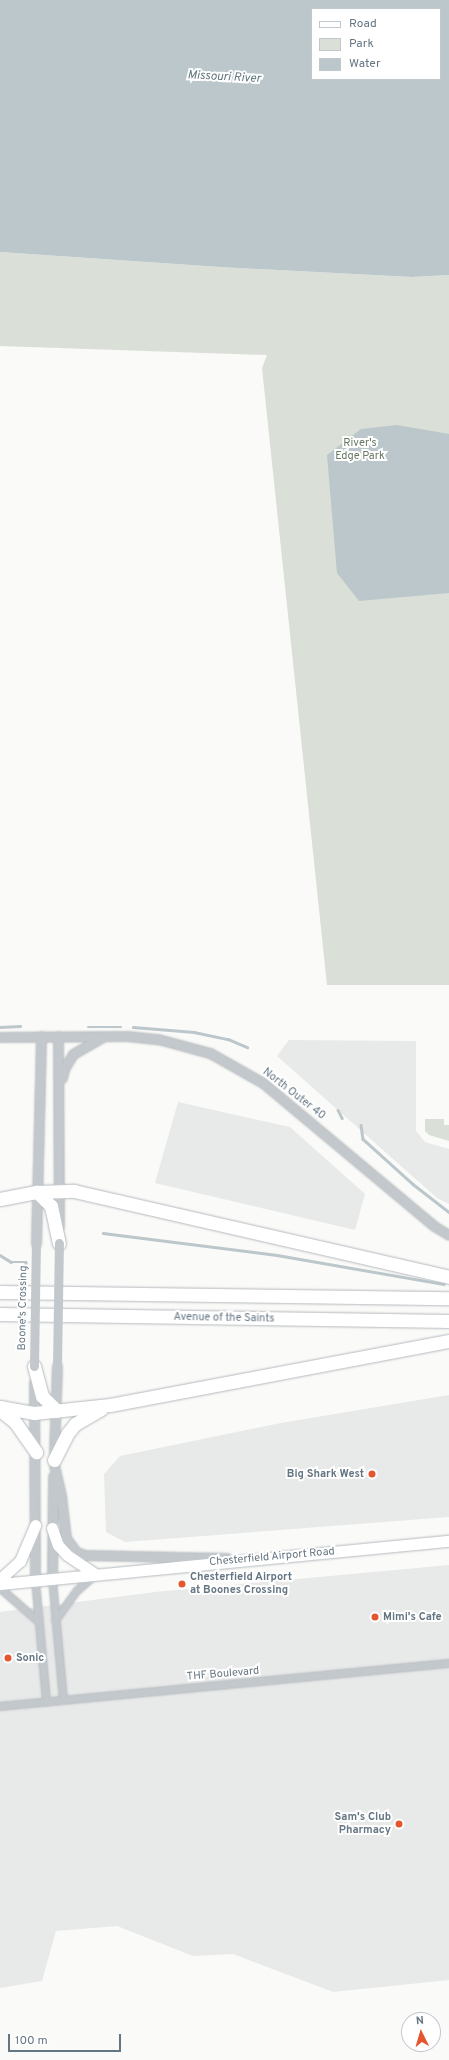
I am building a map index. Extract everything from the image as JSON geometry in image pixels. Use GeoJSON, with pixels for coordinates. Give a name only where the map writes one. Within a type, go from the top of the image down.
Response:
{"type":"FeatureCollection","features":[{"type":"Feature","properties":{"kind":"highway"},"geometry":{"type":"LineString","coordinates":[[0,1200],[37,1192],[74,1191],[449,1277]]}},
{"type":"Feature","properties":{"kind":"highway"},"geometry":{"type":"LineString","coordinates":[[37,1192],[51,1206],[59,1243]]}},
{"type":"Feature","properties":{"kind":"highway","name":"Avenue of the Saints"},"geometry":{"type":"LineString","coordinates":[[0,1292],[449,1298]]}},
{"type":"Feature","properties":{"kind":"highway","name":"Avenue of the Saints"},"geometry":{"type":"LineString","coordinates":[[0,1314],[449,1321]]}},
{"type":"Feature","properties":{"kind":"highway"},"geometry":{"type":"LineString","coordinates":[[0,1409],[34,1413],[110,1405],[449,1341]]}},
{"type":"Feature","properties":{"kind":"highway"},"geometry":{"type":"LineString","coordinates":[[34,1366],[42,1396],[57,1411]]}},
{"type":"Feature","properties":{"kind":"highway"},"geometry":{"type":"LineString","coordinates":[[54,1463],[67,1434],[75,1424],[86,1415],[110,1405]]}},
{"type":"Feature","properties":{"kind":"highway"},"geometry":{"type":"LineString","coordinates":[[0,1409],[15,1422],[36,1452]]}},
{"type":"Feature","properties":{"kind":"main road"},"geometry":{"type":"LineString","coordinates":[[0,1579],[20,1561],[35,1525]]}},
{"type":"Feature","properties":{"kind":"main road"},"geometry":{"type":"LineString","coordinates":[[52,1528],[58,1545],[67,1555],[95,1574]]}},
{"type":"Feature","properties":{"kind":"main road","name":"Chesterfield Airport Road"},"geometry":{"type":"LineString","coordinates":[[0,1584],[246,1559],[449,1541]]}},
{"type":"Feature","properties":{"kind":"street","name":"Boone's Crossing"},"geometry":{"type":"LineString","coordinates":[[35,1580],[36,1452],[34,1366],[41,1036]]}},
{"type":"Feature","properties":{"kind":"street"},"geometry":{"type":"LineString","coordinates":[[58,1036],[60,1191],[58,1366],[52,1528],[52,1578],[63,1700]]}},
{"type":"Feature","properties":{"kind":"street","name":"North Outer 40"},"geometry":{"type":"LineString","coordinates":[[0,1037],[105,1036],[158,1039],[210,1053],[257,1079],[283,1098],[434,1226],[449,1235]]}},
{"type":"Feature","properties":{"kind":"street"},"geometry":{"type":"LineString","coordinates":[[59,1092],[64,1069],[73,1054],[105,1036]]}},
{"type":"Feature","properties":{"kind":"street"},"geometry":{"type":"LineString","coordinates":[[54,1463],[61,1496],[66,1538],[76,1552],[84,1555],[246,1559]]}},
{"type":"Feature","properties":{"kind":"street"},"geometry":{"type":"LineString","coordinates":[[55,1620],[77,1590],[95,1574]]}},
{"type":"Feature","properties":{"kind":"street"},"geometry":{"type":"LineString","coordinates":[[35,1580],[46,1702]]}},
{"type":"Feature","properties":{"kind":"street"},"geometry":{"type":"LineString","coordinates":[[0,1588],[28,1610],[38,1621]]}},
{"type":"Feature","properties":{"kind":"street","name":"THF Boulevard"},"geometry":{"type":"LineString","coordinates":[[0,1706],[449,1663]]}},
{"type":"Feature","properties":{"kind":"shaded area"},"geometry":{"type":"Polygon","coordinates":[[[289,1040],[416,1041],[416,1131],[425,1142],[449,1149],[449,1204],[437,1198],[277,1056],[289,1040]]]}},
{"type":"Feature","properties":{"kind":"shaded area"},"geometry":{"type":"Polygon","coordinates":[[[178,1102],[290,1127],[365,1194],[355,1230],[155,1183],[178,1102]]]}},
{"type":"Feature","properties":{"kind":"shaded area"},"geometry":{"type":"Polygon","coordinates":[[[449,1395],[449,1517],[125,1542],[106,1532],[104,1474],[120,1456],[281,1423],[449,1395]]]}},
{"type":"Feature","properties":{"kind":"shaded area"},"geometry":{"type":"Polygon","coordinates":[[[449,1565],[449,1980],[333,1992],[233,1954],[193,1956],[117,1926],[56,1931],[42,1981],[0,1988],[0,1612],[155,1592],[449,1565]]]}},
{"type":"Feature","properties":{"kind":"green space","name":"River's Edge Park"},"geometry":{"type":"Polygon","coordinates":[[[0,252],[220,267],[412,277],[449,275],[449,985],[327,985],[262,368],[267,355],[0,346],[0,252]]]}},
{"type":"Feature","properties":{"kind":"green space"},"geometry":{"type":"Polygon","coordinates":[[[425,1119],[444,1119],[444,1125],[449,1125],[449,1141],[429,1135],[425,1131],[425,1119]]]}},
{"type":"Feature","properties":{"kind":"water","name":"Missouri River"},"geometry":{"type":"Polygon","coordinates":[[[0,0],[449,0],[449,275],[412,277],[220,267],[0,252],[0,0]]]}},
{"type":"Feature","properties":{"kind":"water"},"geometry":{"type":"Polygon","coordinates":[[[397,425],[449,434],[449,593],[359,601],[337,573],[327,455],[361,429],[397,425]]]}},
{"type":"Feature","properties":{"kind":"waterway"},"geometry":{"type":"LineString","coordinates":[[0,1027],[20,1026]]}},
{"type":"Feature","properties":{"kind":"waterway"},"geometry":{"type":"LineString","coordinates":[[88,1027],[121,1027]]}},
{"type":"Feature","properties":{"kind":"waterway"},"geometry":{"type":"LineString","coordinates":[[133,1027],[194,1032],[228,1039],[247,1047]]}},
{"type":"Feature","properties":{"kind":"waterway"},"geometry":{"type":"LineString","coordinates":[[338,1110],[342,1118]]}},
{"type":"Feature","properties":{"kind":"waterway"},"geometry":{"type":"LineString","coordinates":[[361,1125],[363,1139],[413,1184],[449,1212]]}},
{"type":"Feature","properties":{"kind":"waterway"},"geometry":{"type":"LineString","coordinates":[[103,1233],[277,1255],[443,1284]]}},
{"type":"Feature","properties":{"kind":"waterway"},"geometry":{"type":"LineString","coordinates":[[0,1255],[11,1262],[26,1262],[26,1280],[21,1281]]}},
{"type":"Feature","properties":{"kind":"place","name":"Big Shark West"},"geometry":{"type":"Point","coordinates":[372,1474]}},
{"type":"Feature","properties":{"kind":"place","name":"Chesterfield Airport at Boones Crossing"},"geometry":{"type":"Point","coordinates":[182,1584]}},
{"type":"Feature","properties":{"kind":"place","name":"Mimi's Cafe"},"geometry":{"type":"Point","coordinates":[375,1617]}},
{"type":"Feature","properties":{"kind":"place","name":"Sonic"},"geometry":{"type":"Point","coordinates":[8,1658]}},
{"type":"Feature","properties":{"kind":"place","name":"Sam's Club Pharmacy"},"geometry":{"type":"Point","coordinates":[399,1824]}}]}
